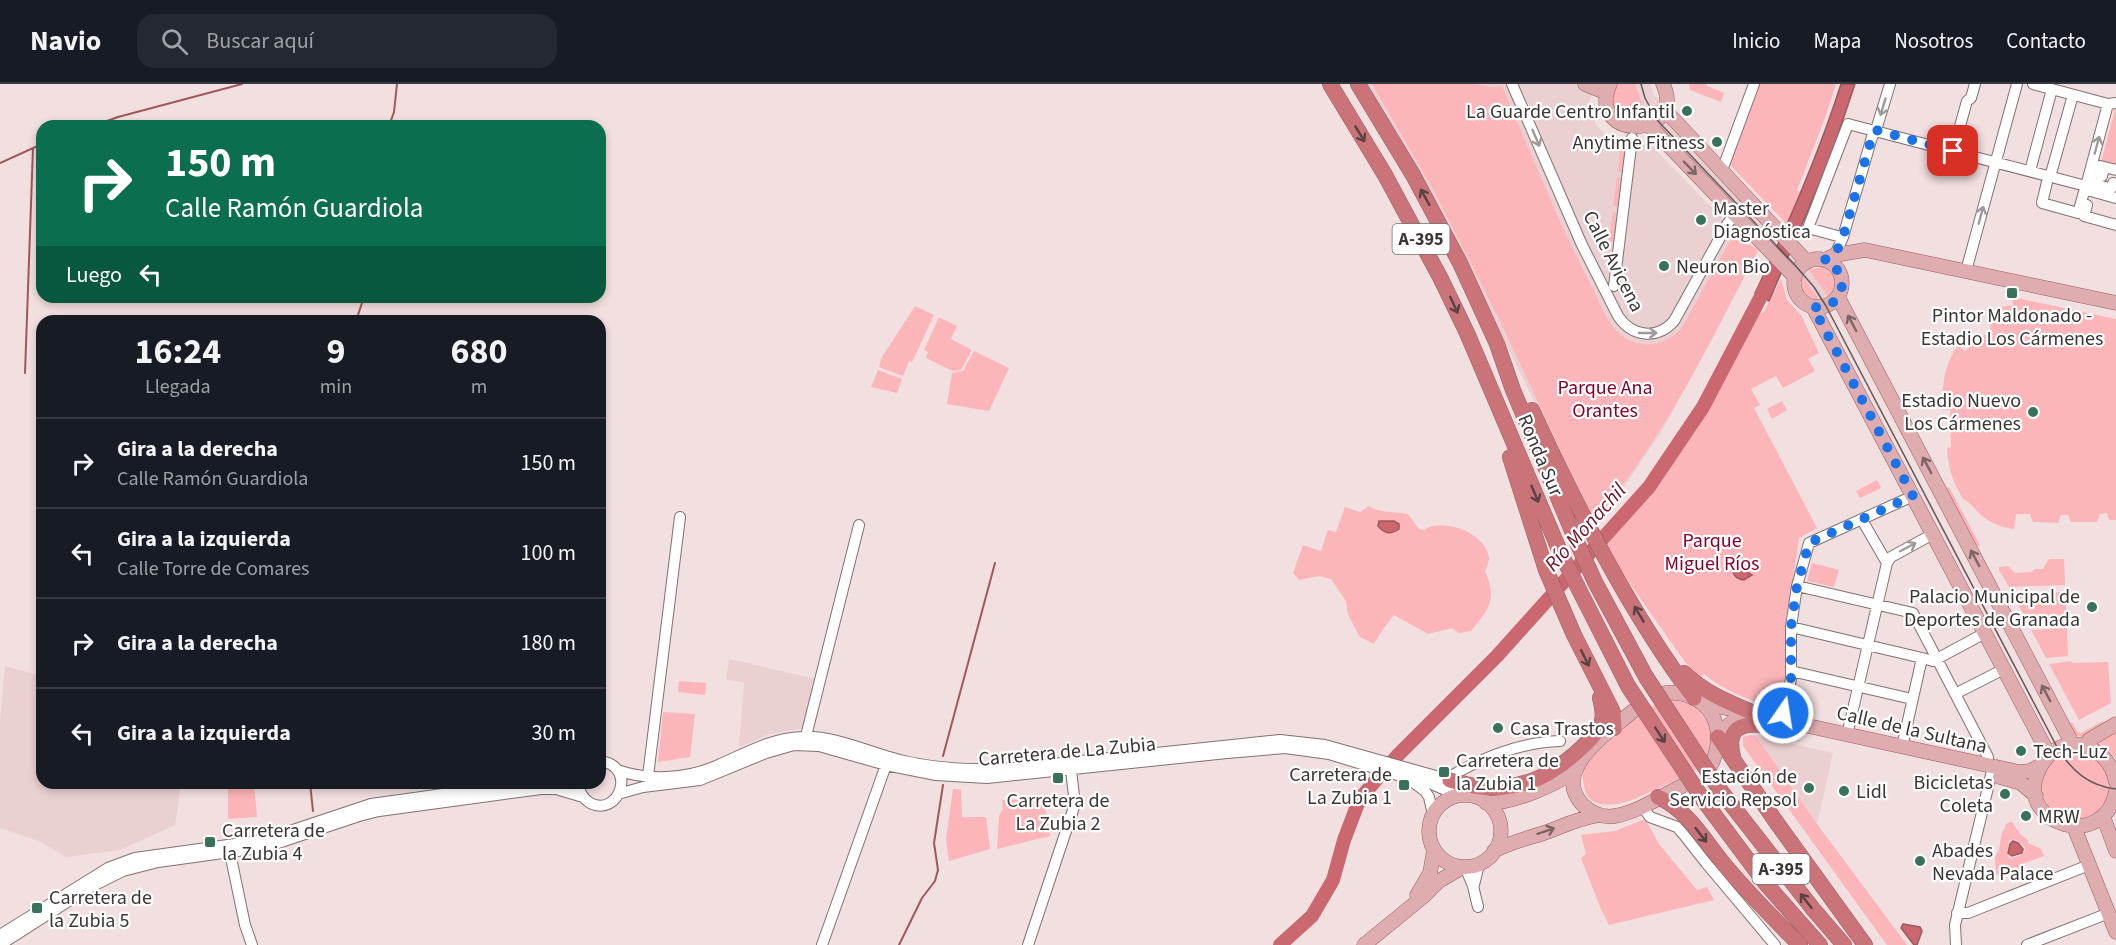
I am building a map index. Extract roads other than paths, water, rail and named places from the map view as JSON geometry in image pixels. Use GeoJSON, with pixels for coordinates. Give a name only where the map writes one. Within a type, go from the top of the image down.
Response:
{"type":"FeatureCollection","features":[{"type":"Feature","properties":{"kind":"highway","name":"Ronda Sur"},"geometry":{"type":"LineString","coordinates":[[1330,84],[1420,237],[1467,333],[1560,554],[1628,686],[1704,801],[1766,884],[1820,945]]}},
{"type":"Feature","properties":{"kind":"highway","name":"Ronda Sur"},"geometry":{"type":"LineString","coordinates":[[1358,84],[1440,223],[1497,344],[1513,390],[1595,582],[1646,676],[1720,790],[1844,945]]}},
{"type":"Feature","properties":{"kind":"highway"},"geometry":{"type":"LineString","coordinates":[[1497,344],[1506,355],[1587,524],[1609,564],[1658,645],[1699,700]]}},
{"type":"Feature","properties":{"kind":"highway"},"geometry":{"type":"LineString","coordinates":[[1495,402],[1501,430],[1546,570],[1564,614],[1610,706],[1614,728]]}},
{"type":"Feature","properties":{"kind":"highway"},"geometry":{"type":"LineString","coordinates":[[1658,645],[1695,683],[1715,697],[1754,713]]}},
{"type":"Feature","properties":{"kind":"highway"},"geometry":{"type":"LineString","coordinates":[[1450,780],[1473,786],[1506,787],[1530,781],[1554,770],[1592,737],[1599,728],[1603,714],[1596,680]]}},
{"type":"Feature","properties":{"kind":"highway"},"geometry":{"type":"LineString","coordinates":[[1734,760],[1731,740],[1736,730],[1745,724],[1765,724]]}},
{"type":"Feature","properties":{"kind":"highway"},"geometry":{"type":"LineString","coordinates":[[1718,735],[1865,945]]}},
{"type":"Feature","properties":{"kind":"highway"},"geometry":{"type":"LineString","coordinates":[[1658,797],[1676,806],[1688,817],[1729,871],[1800,945]]}},
{"type":"Feature","properties":{"kind":"main road"},"geometry":{"type":"LineString","coordinates":[[1585,84],[1609,89],[1609,110],[1620,123],[1632,128],[1649,125],[1657,120],[1664,110],[1666,99],[1663,84]]}},
{"type":"Feature","properties":{"kind":"main road"},"geometry":{"type":"LineString","coordinates":[[1664,110],[1805,258],[1830,257],[1858,250],[1874,252],[2116,303]]}},
{"type":"Feature","properties":{"kind":"main road"},"geometry":{"type":"LineString","coordinates":[[1649,125],[1792,274],[1798,295],[1804,303],[1813,307],[1826,306],[1838,297],[1842,289],[1845,268],[1854,258],[1874,252]]}},
{"type":"Feature","properties":{"kind":"main road"},"geometry":{"type":"LineString","coordinates":[[1830,257],[1842,279]]}},
{"type":"Feature","properties":{"kind":"main road"},"geometry":{"type":"LineString","coordinates":[[1792,274],[1799,269],[1805,258]]}},
{"type":"Feature","properties":{"kind":"main road"},"geometry":{"type":"LineString","coordinates":[[1838,297],[1956,522],[2079,745],[2097,751],[2107,759],[2114,771],[2116,782]]}},
{"type":"Feature","properties":{"kind":"main road"},"geometry":{"type":"LineString","coordinates":[[1813,307],[2004,669],[2045,760],[2035,780],[2036,796]]}},
{"type":"Feature","properties":{"kind":"main road"},"geometry":{"type":"LineString","coordinates":[[1933,535],[1933,520],[1941,515],[1956,522]]}},
{"type":"Feature","properties":{"kind":"main road"},"geometry":{"type":"LineString","coordinates":[[1933,535],[1949,541],[1953,539],[1956,522]]}},
{"type":"Feature","properties":{"kind":"main road","name":"Calle de la Sultana"},"geometry":{"type":"LineString","coordinates":[[1665,693],[2019,772],[2030,771],[2062,747],[2079,745],[2116,724]]}},
{"type":"Feature","properties":{"kind":"main road"},"geometry":{"type":"LineString","coordinates":[[1699,700],[1716,722],[1718,747],[1712,765]]}},
{"type":"Feature","properties":{"kind":"main road"},"geometry":{"type":"LineString","coordinates":[[1599,815],[1590,811],[1577,798],[1573,788],[1576,769],[1580,760],[1633,711]]}},
{"type":"Feature","properties":{"kind":"main road","name":"Calle de la Sultana"},"geometry":{"type":"LineString","coordinates":[[1718,735],[1736,719],[1755,720],[1991,775],[2021,783],[2036,796],[2046,814],[2064,825],[2074,827]]}},
{"type":"Feature","properties":{"kind":"main road"},"geometry":{"type":"LineString","coordinates":[[1486,802],[1505,801],[1555,783],[1576,769]]}},
{"type":"Feature","properties":{"kind":"main road"},"geometry":{"type":"LineString","coordinates":[[1364,945],[1424,897],[1447,875],[1519,839],[1578,819],[1599,815],[1615,816],[1642,806],[1682,786]]}},
{"type":"Feature","properties":{"kind":"main road"},"geometry":{"type":"LineString","coordinates":[[2116,791],[2110,809],[2116,851]]}},
{"type":"Feature","properties":{"kind":"main road"},"geometry":{"type":"LineString","coordinates":[[1412,905],[1430,873],[1434,850],[1429,833],[1433,815],[1443,802],[1459,796],[1474,797],[1486,802],[1495,812],[1500,824],[1500,839],[1494,852]]}},
{"type":"Feature","properties":{"kind":"main road"},"geometry":{"type":"LineString","coordinates":[[2110,809],[2090,824],[2074,827],[2116,932]]}},
{"type":"Feature","properties":{"kind":"main road"},"geometry":{"type":"LineString","coordinates":[[1434,850],[1448,863],[1469,866]]}},
{"type":"Feature","properties":{"kind":"street","name":"Calle Avicena"},"geometry":{"type":"LineString","coordinates":[[1512,84],[1582,245],[1618,316],[1633,331],[1658,333],[1674,321],[1735,215]]}},
{"type":"Feature","properties":{"kind":"street"},"geometry":{"type":"LineString","coordinates":[[1724,165],[1754,84]]}},
{"type":"Feature","properties":{"kind":"street"},"geometry":{"type":"LineString","coordinates":[[1830,257],[1843,237],[1890,84]]}},
{"type":"Feature","properties":{"kind":"street"},"geometry":{"type":"LineString","coordinates":[[1953,151],[1966,101],[1971,98],[1975,84]]}},
{"type":"Feature","properties":{"kind":"street"},"geometry":{"type":"LineString","coordinates":[[1966,271],[2017,84]]}},
{"type":"Feature","properties":{"kind":"street"},"geometry":{"type":"LineString","coordinates":[[2033,84],[2073,91],[2112,104],[2087,191],[2078,213],[2042,203],[2073,91]]}},
{"type":"Feature","properties":{"kind":"street"},"geometry":{"type":"LineString","coordinates":[[2030,171],[2052,89]]}},
{"type":"Feature","properties":{"kind":"street"},"geometry":{"type":"LineString","coordinates":[[1840,237],[1808,228],[1848,124],[2030,171],[2087,191],[2116,198]]}},
{"type":"Feature","properties":{"kind":"street"},"geometry":{"type":"LineString","coordinates":[[1614,286],[1632,138]]}},
{"type":"Feature","properties":{"kind":"street"},"geometry":{"type":"LineString","coordinates":[[2116,170],[2100,166],[2098,171],[2103,172],[2102,176],[2097,175],[2095,184],[2111,189],[2113,183],[2116,184]]}},
{"type":"Feature","properties":{"kind":"street"},"geometry":{"type":"LineString","coordinates":[[2087,191],[2084,216],[2116,225]]}},
{"type":"Feature","properties":{"kind":"street"},"geometry":{"type":"LineString","coordinates":[[1782,720],[1791,672],[1791,627],[1797,586],[1809,543],[1913,496]]}},
{"type":"Feature","properties":{"kind":"street"},"geometry":{"type":"LineString","coordinates":[[648,776],[680,517]]}},
{"type":"Feature","properties":{"kind":"street"},"geometry":{"type":"LineString","coordinates":[[1862,520],[1887,563]]}},
{"type":"Feature","properties":{"kind":"street"},"geometry":{"type":"LineString","coordinates":[[806,736],[859,525]]}},
{"type":"Feature","properties":{"kind":"street"},"geometry":{"type":"LineString","coordinates":[[1847,735],[1887,563],[1891,557],[1933,535]]}},
{"type":"Feature","properties":{"kind":"street"},"geometry":{"type":"LineString","coordinates":[[1797,586],[1913,613],[1988,757]]}},
{"type":"Feature","properties":{"kind":"street"},"geometry":{"type":"LineString","coordinates":[[1791,627],[1932,661],[1985,633]]}},
{"type":"Feature","properties":{"kind":"street"},"geometry":{"type":"LineString","coordinates":[[1902,747],[1922,658]]}},
{"type":"Feature","properties":{"kind":"street"},"geometry":{"type":"LineString","coordinates":[[1955,694],[2004,669]]}},
{"type":"Feature","properties":{"kind":"street"},"geometry":{"type":"LineString","coordinates":[[1791,672],[1912,699]]}},
{"type":"Feature","properties":{"kind":"street","name":"Carretera de La Zubia"},"geometry":{"type":"LineString","coordinates":[[606,763],[617,770],[634,775],[675,776],[713,767],[782,739],[806,736],[835,741],[904,761],[957,769],[1005,769],[1280,740],[1325,745],[1378,764]]}},
{"type":"Feature","properties":{"kind":"street"},"geometry":{"type":"LineString","coordinates":[[1450,780],[1451,776],[1462,770],[1504,752],[1529,744],[1560,741]]}},
{"type":"Feature","properties":{"kind":"street","name":"Carretera de La Zubia"},"geometry":{"type":"LineString","coordinates":[[583,797],[588,802],[608,804],[618,794],[643,787],[700,780],[766,753],[794,745],[819,746],[886,765],[963,778],[1004,777],[1285,748],[1329,754],[1450,780]]}},
{"type":"Feature","properties":{"kind":"street"},"geometry":{"type":"LineString","coordinates":[[822,945],[886,765]]}},
{"type":"Feature","properties":{"kind":"street","name":"Carretera de La Zubia"},"geometry":{"type":"LineString","coordinates":[[1400,769],[1459,796]]}},
{"type":"Feature","properties":{"kind":"street","name":"Carretera de La Zubia"},"geometry":{"type":"LineString","coordinates":[[1400,769],[1425,791],[1429,797],[1433,815]]}},
{"type":"Feature","properties":{"kind":"street"},"geometry":{"type":"LineString","coordinates":[[617,770],[622,782],[618,794]]}},
{"type":"Feature","properties":{"kind":"street"},"geometry":{"type":"LineString","coordinates":[[1028,945],[1075,804],[1071,770]]}},
{"type":"Feature","properties":{"kind":"street"},"geometry":{"type":"LineString","coordinates":[[1956,945],[1954,925],[1991,775]]}},
{"type":"Feature","properties":{"kind":"street"},"geometry":{"type":"LineString","coordinates":[[0,935],[108,868],[135,858],[263,840],[371,804],[477,789]]}},
{"type":"Feature","properties":{"kind":"street"},"geometry":{"type":"LineString","coordinates":[[0,945],[89,888],[123,871],[158,862],[230,853],[283,843],[358,816],[379,811],[541,789],[556,789],[583,797]]}},
{"type":"Feature","properties":{"kind":"street"},"geometry":{"type":"LineString","coordinates":[[580,789],[583,797]]}},
{"type":"Feature","properties":{"kind":"street"},"geometry":{"type":"LineString","coordinates":[[1642,806],[1650,817],[1677,826],[1775,945]]}},
{"type":"Feature","properties":{"kind":"street"},"geometry":{"type":"LineString","coordinates":[[230,853],[245,925],[252,945]]}},
{"type":"Feature","properties":{"kind":"street"},"geometry":{"type":"LineString","coordinates":[[1957,913],[1968,913],[2090,865]]}},
{"type":"Feature","properties":{"kind":"street"},"geometry":{"type":"LineString","coordinates":[[1469,866],[1478,907]]}},
{"type":"Feature","properties":{"kind":"street"},"geometry":{"type":"LineString","coordinates":[[2026,945],[2109,913]]}},
{"type":"Feature","properties":{"kind":"waterway"},"geometry":{"type":"LineString","coordinates":[[110,120],[242,84]]}},
{"type":"Feature","properties":{"kind":"waterway"},"geometry":{"type":"LineString","coordinates":[[391,120],[397,84]]}},
{"type":"Feature","properties":{"kind":"waterway"},"geometry":{"type":"LineString","coordinates":[[0,163],[36,147]]}},
{"type":"Feature","properties":{"kind":"waterway"},"geometry":{"type":"LineString","coordinates":[[25,373],[33,148]]}},
{"type":"Feature","properties":{"kind":"waterway","name":"Río Monachil"},"geometry":{"type":"LineString","coordinates":[[1280,945],[1312,916],[1333,880],[1344,840],[1363,795],[1397,756],[1497,656],[1649,487],[1703,407],[1769,281]]}},
{"type":"Feature","properties":{"kind":"waterway"},"geometry":{"type":"LineString","coordinates":[[358,315],[362,303]]}},
{"type":"Feature","properties":{"kind":"waterway"},"geometry":{"type":"LineString","coordinates":[[943,756],[995,563]]}},
{"type":"Feature","properties":{"kind":"waterway"},"geometry":{"type":"LineString","coordinates":[[899,945],[922,898],[935,881],[938,870],[934,843],[943,785]]}},
{"type":"Feature","properties":{"kind":"waterway"},"geometry":{"type":"LineString","coordinates":[[311,789],[313,811]]}},
{"type":"Feature","properties":{"kind":"tram line"},"geometry":{"type":"LineString","coordinates":[[1641,84],[1645,98],[1657,120],[1814,287],[2058,749],[2075,771],[2089,781],[2116,789]]}},
{"type":"Feature","properties":{"kind":"place","name":"La Guarde Centro Infantil"},"geometry":{"type":"Point","coordinates":[1687,111]}},
{"type":"Feature","properties":{"kind":"place","name":"Anytime Fitness"},"geometry":{"type":"Point","coordinates":[1717,142]}},
{"type":"Feature","properties":{"kind":"place","name":"Master Diagnóstica"},"geometry":{"type":"Point","coordinates":[1701,220]}},
{"type":"Feature","properties":{"kind":"place","name":"Neuron Bio"},"geometry":{"type":"Point","coordinates":[1664,266]}},
{"type":"Feature","properties":{"kind":"place","name":"Pintor Maldonado - Estadio Los Cármenes"},"geometry":{"type":"Point","coordinates":[2012,293]}},
{"type":"Feature","properties":{"kind":"place","name":"Estadio Nuevo Los Cármenes"},"geometry":{"type":"Point","coordinates":[2033,412]}},
{"type":"Feature","properties":{"kind":"place","name":"Palacio Municipal de Deportes de Granada"},"geometry":{"type":"Point","coordinates":[2092,607]}},
{"type":"Feature","properties":{"kind":"place","name":"Casa Trastos"},"geometry":{"type":"Point","coordinates":[1498,728]}},
{"type":"Feature","properties":{"kind":"place","name":"Tech-Luz"},"geometry":{"type":"Point","coordinates":[2021,751]}},
{"type":"Feature","properties":{"kind":"place","name":"Carretera de la Zubia 1"},"geometry":{"type":"Point","coordinates":[1444,772]}},
{"type":"Feature","properties":{"kind":"place","name":"Carretera de La Zubia 2"},"geometry":{"type":"Point","coordinates":[1058,778]}},
{"type":"Feature","properties":{"kind":"place","name":"Carretera de La Zubia 1"},"geometry":{"type":"Point","coordinates":[1404,785]}},
{"type":"Feature","properties":{"kind":"place","name":"Estación de Servicio Repsol"},"geometry":{"type":"Point","coordinates":[1809,788]}},
{"type":"Feature","properties":{"kind":"place","name":"Lidl"},"geometry":{"type":"Point","coordinates":[1844,791]}},
{"type":"Feature","properties":{"kind":"place","name":"Bicicletas Coleta"},"geometry":{"type":"Point","coordinates":[2005,794]}},
{"type":"Feature","properties":{"kind":"place","name":"MRW"},"geometry":{"type":"Point","coordinates":[2026,816]}},
{"type":"Feature","properties":{"kind":"place","name":"Carretera de la Zubia 4"},"geometry":{"type":"Point","coordinates":[210,842]}},
{"type":"Feature","properties":{"kind":"place","name":"Abades Nevada Palace"},"geometry":{"type":"Point","coordinates":[1920,861]}},
{"type":"Feature","properties":{"kind":"place","name":"Carretera de la Zubia 5"},"geometry":{"type":"Point","coordinates":[37,908]}},
{"type":"Feature","properties":{"kind":"park label","name":"Parque Ana Orantes"},"geometry":{"type":"Point","coordinates":[1605,398]}},
{"type":"Feature","properties":{"kind":"park label","name":"Parque Miguel Ríos"},"geometry":{"type":"Point","coordinates":[1712,552]}}]}
